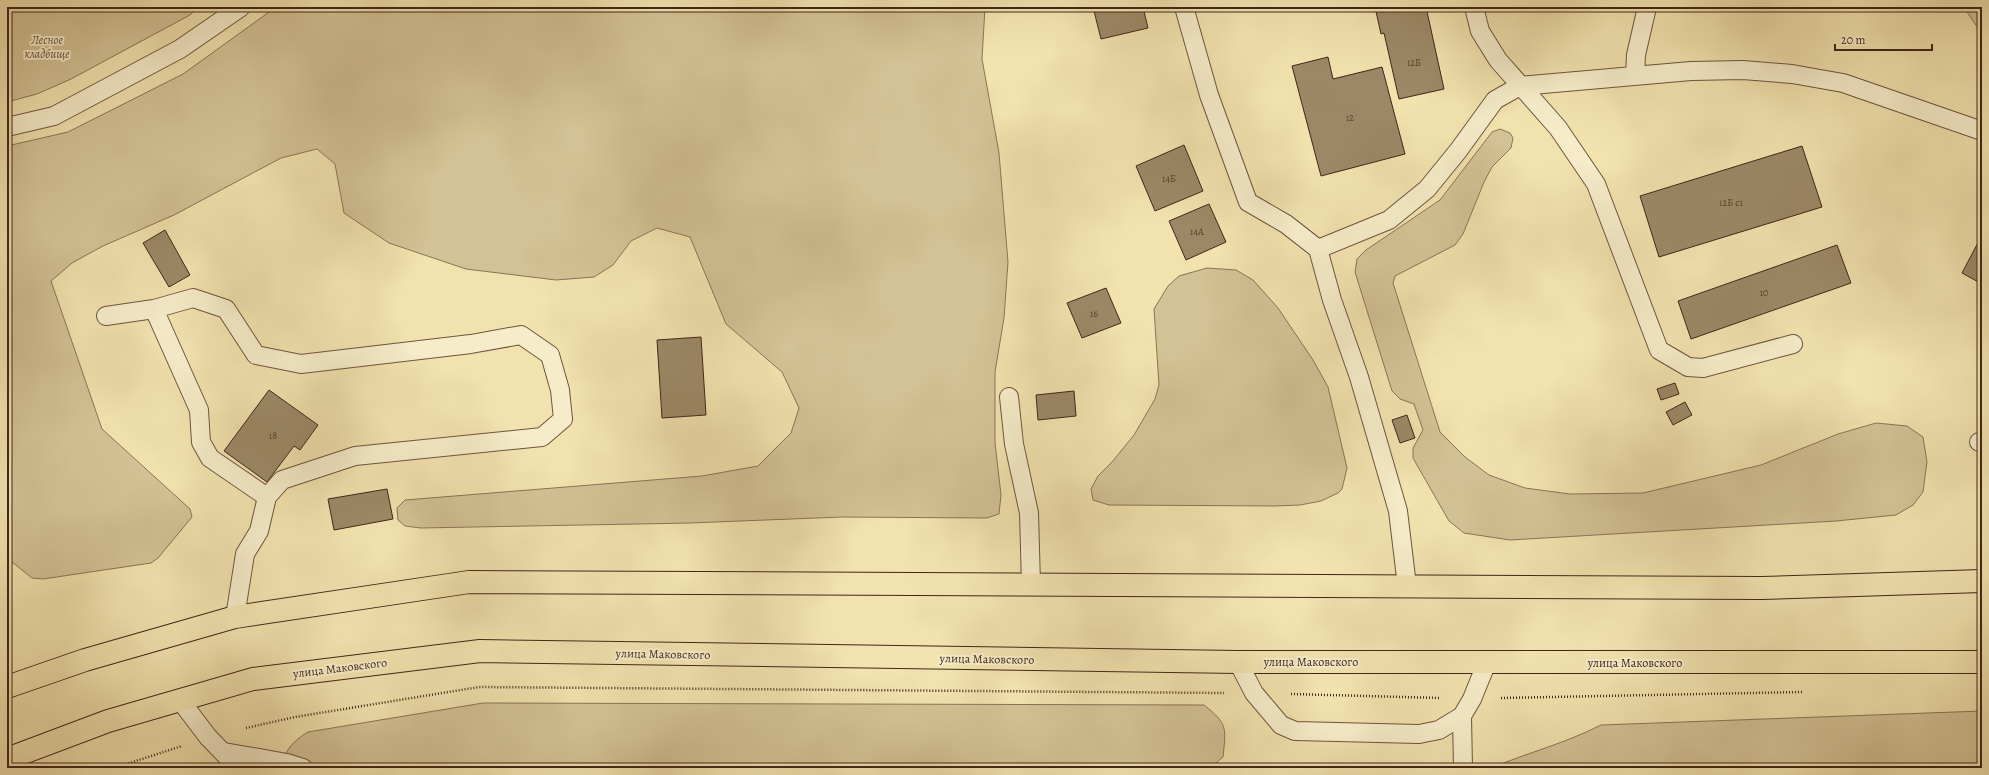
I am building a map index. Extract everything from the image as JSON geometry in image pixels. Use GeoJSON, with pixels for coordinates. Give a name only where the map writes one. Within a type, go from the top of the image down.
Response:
{"type":"FeatureCollection","features":[{"type":"Feature","properties":{"kind":"highway"},"geometry":{"type":"LineString","coordinates":[[7,687],[85,660],[235,617],[469,582],[1762,588],[1982,581]]}},
{"type":"Feature","properties":{"kind":"highway","name":"улица Маковского"},"geometry":{"type":"LineString","coordinates":[[7,759],[108,721],[253,679],[480,652],[1238,662],[1982,662]]}},
{"type":"Feature","properties":{"kind":"lane"},"geometry":{"type":"LineString","coordinates":[[7,127],[54,116],[180,49],[241,7]]}},
{"type":"Feature","properties":{"kind":"lane"},"geometry":{"type":"LineString","coordinates":[[1184,7],[1209,95],[1248,202],[1286,224],[1318,249],[1332,300],[1359,377],[1398,511],[1407,586]]}},
{"type":"Feature","properties":{"kind":"lane"},"geometry":{"type":"LineString","coordinates":[[1474,7],[1480,31],[1498,60],[1558,128],[1596,184],[1659,350],[1688,366],[1703,368],[1793,344]]}},
{"type":"Feature","properties":{"kind":"lane"},"geometry":{"type":"LineString","coordinates":[[1635,76],[1636,55],[1647,7]]}},
{"type":"Feature","properties":{"kind":"lane"},"geometry":{"type":"LineString","coordinates":[[1318,249],[1388,220],[1427,189],[1458,151],[1495,100],[1520,86],[1691,71],[1743,70],[1799,76],[1843,83],[1982,131]]}},
{"type":"Feature","properties":{"kind":"lane"},"geometry":{"type":"LineString","coordinates":[[106,316],[154,310],[193,298],[226,309],[256,355],[301,364],[471,344],[521,335],[550,355],[560,390],[562,419],[542,438],[355,456],[282,480],[267,497],[259,530],[245,554],[235,617]]}},
{"type":"Feature","properties":{"kind":"lane"},"geometry":{"type":"LineString","coordinates":[[154,310],[199,410],[201,442],[210,458],[267,497]]}},
{"type":"Feature","properties":{"kind":"lane"},"geometry":{"type":"LineString","coordinates":[[1009,397],[1014,444],[1029,513],[1031,584]]}},
{"type":"Feature","properties":{"kind":"lane"},"geometry":{"type":"LineString","coordinates":[[1238,662],[1254,693],[1281,725],[1295,731],[1419,734],[1439,730],[1462,716],[1472,699],[1487,662]]}},
{"type":"Feature","properties":{"kind":"lane"},"geometry":{"type":"LineString","coordinates":[[180,700],[208,737],[238,768]]}},
{"type":"Feature","properties":{"kind":"lane"},"geometry":{"type":"LineString","coordinates":[[1462,716],[1463,768]]}},
{"type":"Feature","properties":{"kind":"lane"},"geometry":{"type":"LineString","coordinates":[[224,752],[287,763],[303,768]]}},
{"type":"Feature","properties":{"kind":"path"},"geometry":{"type":"LineString","coordinates":[[114,768],[208,737],[295,718],[479,687],[1254,693],[1472,699],[1806,692]]}},
{"type":"Feature","properties":{"kind":"green space","name":"Лесное кладбище"},"geometry":{"type":"Polygon","coordinates":[[[7,7],[198,7],[190,15],[71,79],[37,94],[7,102],[7,7]]]}},
{"type":"Feature","properties":{"kind":"green space"},"geometry":{"type":"Polygon","coordinates":[[[276,7],[985,7],[982,59],[999,153],[1008,262],[1004,318],[995,372],[995,443],[1001,495],[999,514],[987,518],[842,517],[690,523],[421,528],[405,526],[398,520],[397,508],[405,500],[702,476],[758,466],[791,433],[799,408],[782,372],[726,324],[690,237],[657,228],[631,241],[613,265],[594,277],[556,280],[466,269],[389,243],[344,213],[335,164],[317,149],[281,158],[174,215],[103,246],[72,263],[51,281],[102,429],[190,509],[192,517],[158,558],[151,563],[43,579],[32,578],[7,558],[7,146],[68,132],[183,74],[276,7]]]}},
{"type":"Feature","properties":{"kind":"green space"},"geometry":{"type":"Polygon","coordinates":[[[1964,7],[1982,7],[1982,34],[1965,9],[1964,7]]]}},
{"type":"Feature","properties":{"kind":"green space"},"geometry":{"type":"Polygon","coordinates":[[[1500,129],[1510,133],[1513,138],[1511,148],[1492,167],[1484,182],[1463,234],[1455,245],[1395,276],[1393,283],[1440,432],[1465,457],[1489,475],[1525,488],[1570,494],[1643,493],[1761,465],[1838,434],[1876,423],[1907,426],[1923,437],[1927,462],[1923,492],[1913,505],[1896,515],[1836,521],[1510,540],[1464,533],[1449,521],[1413,458],[1413,448],[1423,430],[1414,404],[1400,399],[1392,391],[1355,272],[1357,259],[1366,250],[1440,200],[1492,132],[1500,129]]]}},
{"type":"Feature","properties":{"kind":"green space"},"geometry":{"type":"Polygon","coordinates":[[[1207,268],[1236,270],[1253,280],[1278,308],[1313,360],[1328,387],[1347,468],[1342,489],[1338,493],[1321,501],[1300,505],[1274,506],[1109,505],[1093,500],[1091,489],[1098,476],[1112,462],[1134,435],[1155,399],[1159,385],[1154,309],[1168,286],[1179,276],[1207,268]]]}},
{"type":"Feature","properties":{"kind":"green space"},"geometry":{"type":"Polygon","coordinates":[[[483,703],[1204,705],[1218,717],[1224,727],[1225,739],[1223,757],[1210,768],[281,768],[284,756],[290,747],[308,732],[483,703]]]}},
{"type":"Feature","properties":{"kind":"green space"},"geometry":{"type":"Polygon","coordinates":[[[1982,711],[1982,768],[1491,768],[1574,737],[1601,725],[1982,711]]]}},
{"type":"Feature","properties":{"kind":"building"},"geometry":{"type":"Polygon","coordinates":[[[1093,7],[1143,7],[1148,28],[1101,39],[1093,7]]]}},
{"type":"Feature","properties":{"kind":"building"},"geometry":{"type":"Polygon","coordinates":[[[1375,7],[1426,7],[1444,89],[1399,99],[1384,33],[1381,34],[1375,7]]]}},
{"type":"Feature","properties":{"kind":"building"},"geometry":{"type":"Polygon","coordinates":[[[1328,57],[1333,79],[1382,67],[1405,154],[1321,176],[1292,66],[1328,57]]]}},
{"type":"Feature","properties":{"kind":"building"},"geometry":{"type":"Polygon","coordinates":[[[1184,145],[1203,191],[1155,211],[1136,166],[1184,145]]]}},
{"type":"Feature","properties":{"kind":"building"},"geometry":{"type":"Polygon","coordinates":[[[1802,146],[1822,207],[1659,257],[1640,196],[1802,146]]]}},
{"type":"Feature","properties":{"kind":"building"},"geometry":{"type":"Polygon","coordinates":[[[1209,204],[1226,242],[1186,260],[1169,221],[1209,204]]]}},
{"type":"Feature","properties":{"kind":"building"},"geometry":{"type":"Polygon","coordinates":[[[165,230],[190,275],[169,287],[143,243],[165,230]]]}},
{"type":"Feature","properties":{"kind":"building"},"geometry":{"type":"Polygon","coordinates":[[[1982,235],[1982,284],[1962,273],[1982,235]]]}},
{"type":"Feature","properties":{"kind":"building"},"geometry":{"type":"Polygon","coordinates":[[[1837,245],[1851,283],[1691,339],[1678,301],[1837,245]]]}},
{"type":"Feature","properties":{"kind":"building"},"geometry":{"type":"Polygon","coordinates":[[[1106,288],[1121,323],[1082,338],[1067,303],[1106,288]]]}},
{"type":"Feature","properties":{"kind":"building"},"geometry":{"type":"Polygon","coordinates":[[[701,337],[706,415],[662,418],[657,340],[701,337]]]}},
{"type":"Feature","properties":{"kind":"building"},"geometry":{"type":"Polygon","coordinates":[[[1675,383],[1679,394],[1661,400],[1657,389],[1675,383]]]}},
{"type":"Feature","properties":{"kind":"building"},"geometry":{"type":"Polygon","coordinates":[[[269,390],[318,425],[300,450],[294,446],[267,482],[224,451],[269,390]]]}},
{"type":"Feature","properties":{"kind":"building"},"geometry":{"type":"Polygon","coordinates":[[[1074,391],[1076,416],[1038,420],[1036,395],[1074,391]]]}},
{"type":"Feature","properties":{"kind":"building"},"geometry":{"type":"Polygon","coordinates":[[[1685,402],[1692,415],[1673,425],[1666,412],[1685,402]]]}},
{"type":"Feature","properties":{"kind":"building"},"geometry":{"type":"Polygon","coordinates":[[[1407,415],[1415,438],[1400,443],[1392,420],[1407,415]]]}},
{"type":"Feature","properties":{"kind":"building"},"geometry":{"type":"Polygon","coordinates":[[[387,489],[393,519],[334,530],[328,499],[387,489]]]}}]}
